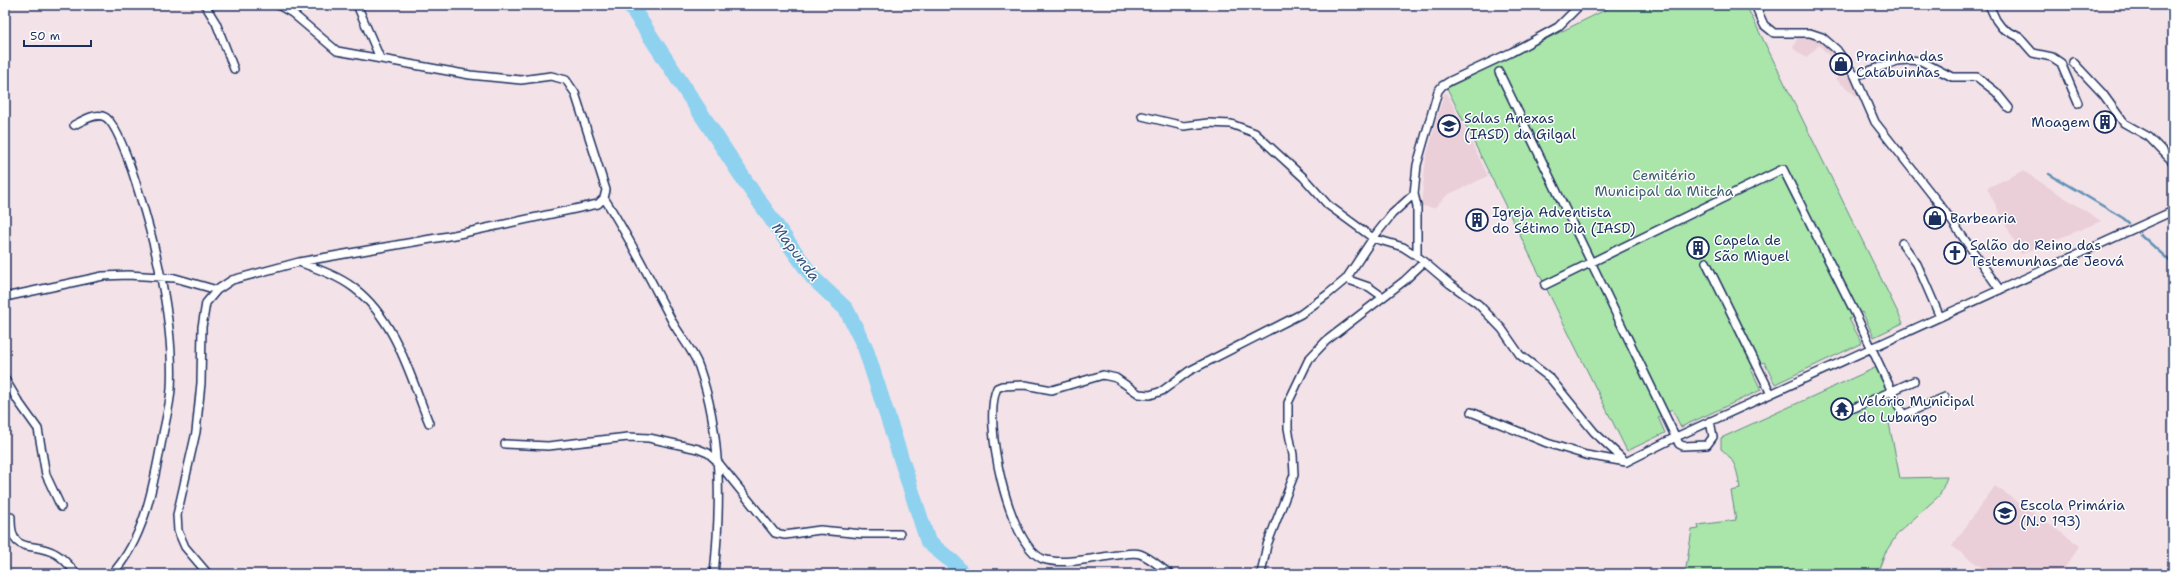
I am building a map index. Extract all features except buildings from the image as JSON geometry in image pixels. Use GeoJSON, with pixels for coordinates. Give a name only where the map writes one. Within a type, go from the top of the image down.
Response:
{"type":"FeatureCollection","features":[{"type":"Feature","properties":{"kind":"street"},"geometry":{"type":"LineString","coordinates":[[205,5],[216,23],[234,70]]}},
{"type":"Feature","properties":{"kind":"street"},"geometry":{"type":"LineString","coordinates":[[208,574],[185,547],[178,531],[177,515],[196,432],[201,383],[202,327],[206,303],[217,290],[232,280],[299,262],[454,235],[598,204],[604,198],[606,190],[599,164],[575,93],[566,80],[551,76],[521,80],[470,75],[337,51],[292,13],[278,5]]}},
{"type":"Feature","properties":{"kind":"street"},"geometry":{"type":"LineString","coordinates":[[357,5],[380,58]]}},
{"type":"Feature","properties":{"kind":"street"},"geometry":{"type":"LineString","coordinates":[[1417,256],[1417,212],[1414,194],[1417,165],[1436,98],[1442,86],[1512,52],[1558,27],[1580,5]]}},
{"type":"Feature","properties":{"kind":"street"},"geometry":{"type":"LineString","coordinates":[[1755,5],[1764,25],[1774,33],[1810,33],[1822,37],[1836,50],[1855,76],[1875,122],[1944,210],[2000,290]]}},
{"type":"Feature","properties":{"kind":"street"},"geometry":{"type":"LineString","coordinates":[[1989,5],[1996,20],[2002,28],[2019,37],[2033,53],[2052,57],[2061,63],[2078,103]]}},
{"type":"Feature","properties":{"kind":"street"},"geometry":{"type":"LineString","coordinates":[[1855,76],[1897,62],[1908,60],[1921,61],[1952,77],[1977,77],[1996,92],[2009,108]]}},
{"type":"Feature","properties":{"kind":"street"},"geometry":{"type":"LineString","coordinates":[[2073,62],[2103,94],[2124,123],[2149,137],[2173,162]]}},
{"type":"Feature","properties":{"kind":"street"},"geometry":{"type":"LineString","coordinates":[[1499,72],[1676,437],[1683,446],[1707,445],[1713,437],[1710,421]]}},
{"type":"Feature","properties":{"kind":"street"},"geometry":{"type":"LineString","coordinates":[[74,125],[95,116],[104,116],[115,126],[133,172],[161,277],[169,328],[171,390],[153,490],[136,535],[121,565],[112,574]]}},
{"type":"Feature","properties":{"kind":"street"},"geometry":{"type":"LineString","coordinates":[[1142,116],[1184,126],[1208,123],[1232,124],[1255,133],[1303,177],[1328,205],[1373,238],[1402,247],[1417,256],[1450,284],[1478,304],[1502,329],[1520,355],[1550,378],[1594,432],[1626,462]]}},
{"type":"Feature","properties":{"kind":"street"},"geometry":{"type":"LineString","coordinates":[[1545,285],[1783,170],[1856,315],[1903,415],[1945,396]]}},
{"type":"Feature","properties":{"kind":"street"},"geometry":{"type":"LineString","coordinates":[[1170,574],[1152,560],[1138,554],[1059,562],[1043,559],[1032,551],[1019,532],[1000,473],[995,451],[992,410],[997,388],[1002,386],[1019,385],[1052,390],[1103,375],[1116,378],[1139,394],[1150,395],[1162,391],[1189,371],[1301,314],[1346,279],[1373,238],[1392,214],[1414,194]]}},
{"type":"Feature","properties":{"kind":"street"},"geometry":{"type":"LineString","coordinates":[[604,198],[622,226],[677,329],[699,366],[709,404],[717,461],[718,528],[714,574]]}},
{"type":"Feature","properties":{"kind":"street"},"geometry":{"type":"LineString","coordinates":[[1471,412],[1547,443],[1586,455],[1626,462],[1710,421],[2173,211]]}},
{"type":"Feature","properties":{"kind":"street"},"geometry":{"type":"LineString","coordinates":[[1902,243],[1918,264],[1940,317]]}},
{"type":"Feature","properties":{"kind":"street"},"geometry":{"type":"LineString","coordinates":[[299,262],[329,274],[354,288],[384,317],[428,423]]}},
{"type":"Feature","properties":{"kind":"street"},"geometry":{"type":"LineString","coordinates":[[1261,574],[1267,545],[1294,475],[1293,455],[1288,428],[1288,403],[1309,359],[1326,341],[1404,281],[1424,262]]}},
{"type":"Feature","properties":{"kind":"street"},"geometry":{"type":"LineString","coordinates":[[1706,262],[1772,394]]}},
{"type":"Feature","properties":{"kind":"street"},"geometry":{"type":"LineString","coordinates":[[5,297],[48,286],[103,276],[128,275],[175,278],[217,290]]}},
{"type":"Feature","properties":{"kind":"street"},"geometry":{"type":"LineString","coordinates":[[1346,279],[1369,287],[1383,297]]}},
{"type":"Feature","properties":{"kind":"street"},"geometry":{"type":"LineString","coordinates":[[5,379],[18,401],[38,429],[46,475],[61,507]]}},
{"type":"Feature","properties":{"kind":"street"},"geometry":{"type":"LineString","coordinates":[[1854,408],[1914,381]]}},
{"type":"Feature","properties":{"kind":"street"},"geometry":{"type":"LineString","coordinates":[[505,444],[548,446],[628,437],[649,438],[698,448],[708,453],[717,461],[774,533],[785,535],[820,530],[863,534],[900,534]]}},
{"type":"Feature","properties":{"kind":"street"},"geometry":{"type":"LineString","coordinates":[[11,516],[11,531],[14,539],[20,544],[56,554],[66,561],[76,574]]}},
{"type":"Feature","properties":{"kind":"shaded area","name":"Pracinha das Catabuinhas"},"geometry":{"type":"Polygon","coordinates":[[[1809,35],[1822,39],[1835,51],[1850,72],[1860,95],[1856,96],[1836,79],[1844,71],[1819,45],[1806,58],[1793,48],[1798,36],[1809,35]]]}},
{"type":"Feature","properties":{"kind":"shaded area","name":"Salas Anexas (IASD) da Gilgal"},"geometry":{"type":"Polygon","coordinates":[[[1447,93],[1488,176],[1447,195],[1434,208],[1421,206],[1426,159],[1444,94],[1447,93]]]}},
{"type":"Feature","properties":{"kind":"shaded area"},"geometry":{"type":"Polygon","coordinates":[[[2023,171],[2101,221],[2021,254],[1987,188],[2023,171]]]}},
{"type":"Feature","properties":{"kind":"shaded area","name":"Escola Primária (N.º 193)"},"geometry":{"type":"Polygon","coordinates":[[[1995,486],[2080,546],[2060,574],[1991,574],[1952,546],[1995,486]]]}},
{"type":"Feature","properties":{"kind":"green space","name":"Cemitério Municipal da Mitcha"},"geometry":{"type":"Polygon","coordinates":[[[1615,5],[1746,5],[1903,323],[1874,337],[1862,312],[1849,319],[1862,343],[1775,384],[1764,362],[1751,369],[1761,390],[1681,427],[1672,409],[1658,417],[1665,433],[1627,451],[1447,88],[1615,5]]]}},
{"type":"Feature","properties":{"kind":"green space"},"geometry":{"type":"Polygon","coordinates":[[[1877,367],[1899,416],[1889,423],[1900,478],[1947,477],[1940,495],[1898,533],[1885,553],[1877,574],[1685,574],[1692,530],[1699,529],[1698,525],[1736,520],[1731,491],[1740,489],[1738,476],[1733,462],[1721,449],[1721,438],[1877,367]]]}},
{"type":"Feature","properties":{"kind":"waterway","name":"Mapunda"},"geometry":{"type":"LineString","coordinates":[[630,5],[747,184],[813,278],[846,309],[865,347],[928,542],[954,563],[962,574]]}},
{"type":"Feature","properties":{"kind":"waterway"},"geometry":{"type":"LineString","coordinates":[[2049,174],[2129,223]]}},
{"type":"Feature","properties":{"kind":"waterway"},"geometry":{"type":"LineString","coordinates":[[2140,234],[2173,264]]}},
{"type":"Feature","properties":{"kind":"place","name":"Pracinha das Catabuinhas"},"geometry":{"type":"Point","coordinates":[1841,64]}},
{"type":"Feature","properties":{"kind":"place","name":"Moagem"},"geometry":{"type":"Point","coordinates":[2105,122]}},
{"type":"Feature","properties":{"kind":"place","name":"Salas Anexas (IASD) da Gilgal"},"geometry":{"type":"Point","coordinates":[1449,126]}},
{"type":"Feature","properties":{"kind":"place","name":"Barbearia"},"geometry":{"type":"Point","coordinates":[1935,218]}},
{"type":"Feature","properties":{"kind":"place","name":"Igreja Adventista do Sétimo Dia (IASD)"},"geometry":{"type":"Point","coordinates":[1477,220]}},
{"type":"Feature","properties":{"kind":"place","name":"Capela de São Miguel"},"geometry":{"type":"Point","coordinates":[1698,248]}},
{"type":"Feature","properties":{"kind":"place","name":"Salão do Reino das Testemunhas de Jeová"},"geometry":{"type":"Point","coordinates":[1955,253]}},
{"type":"Feature","properties":{"kind":"place","name":"Velório Municipal do Lubango"},"geometry":{"type":"Point","coordinates":[1842,409]}},
{"type":"Feature","properties":{"kind":"place","name":"Escola Primária (N.º 193)"},"geometry":{"type":"Point","coordinates":[2005,513]}}]}
